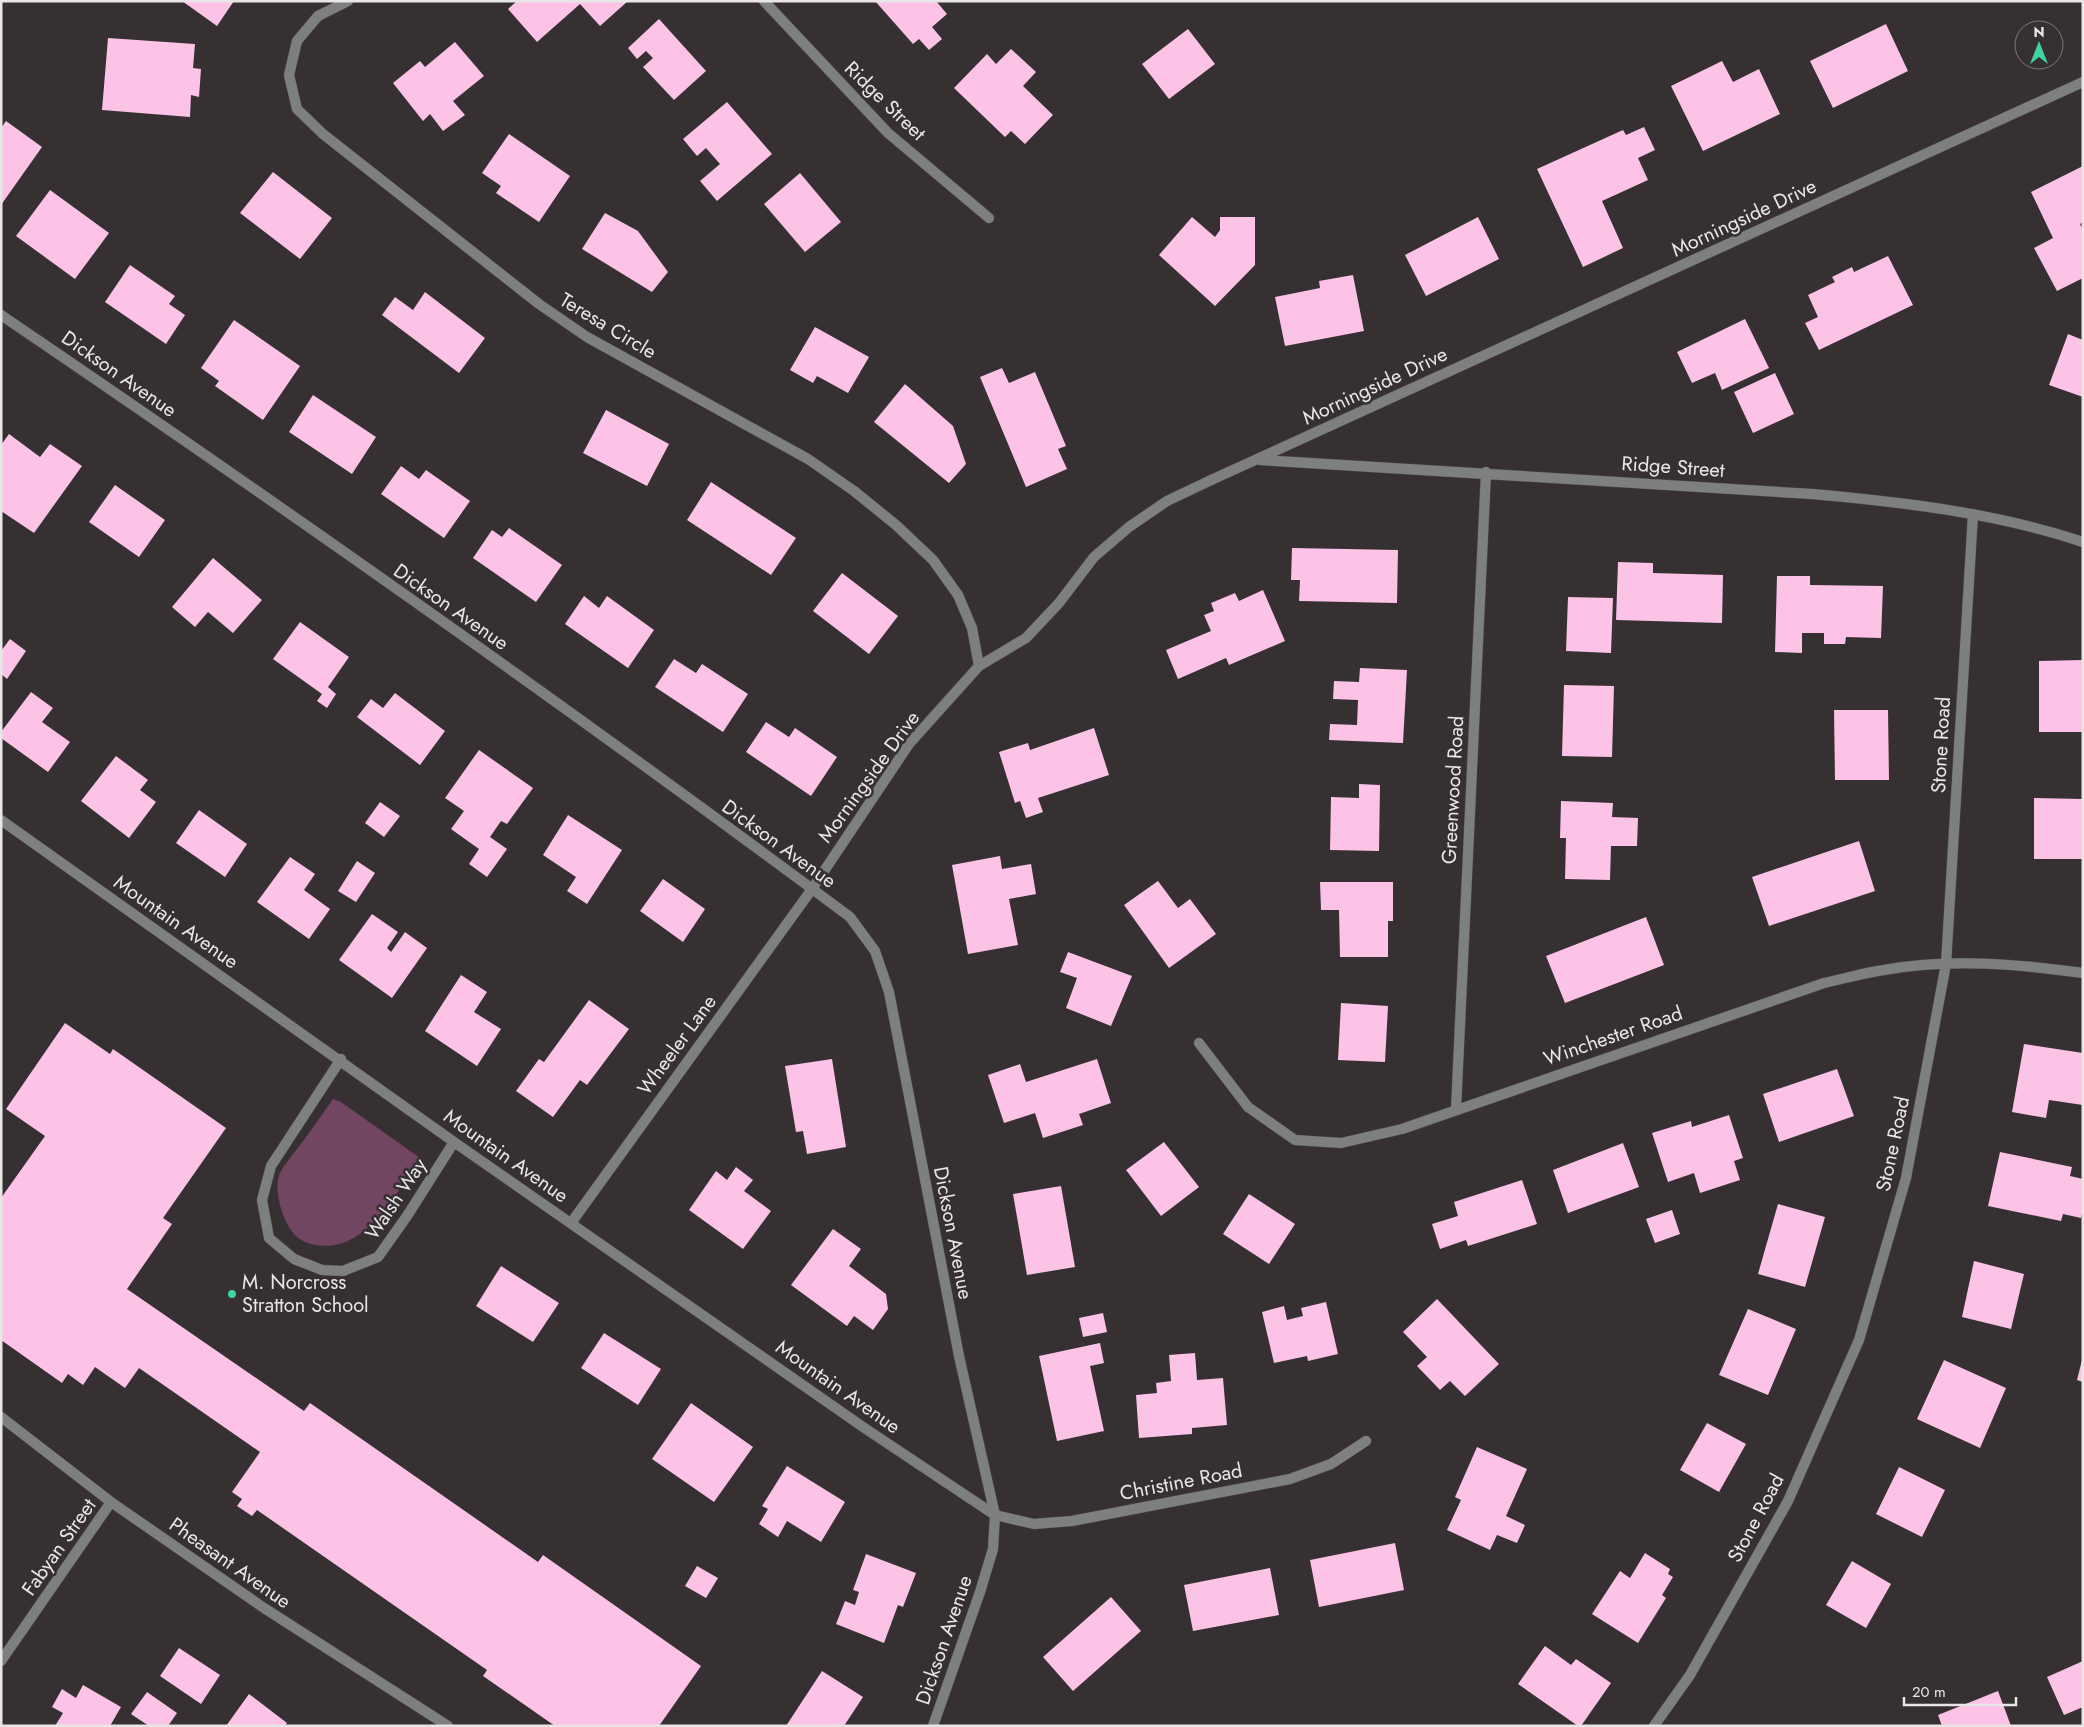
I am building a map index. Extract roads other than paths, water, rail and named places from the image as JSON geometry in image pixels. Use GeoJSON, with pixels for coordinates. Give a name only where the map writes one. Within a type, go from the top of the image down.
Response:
{"type":"FeatureCollection","features":[{"type":"Feature","properties":{"kind":"street","name":"Teresa Circle"},"geometry":{"type":"LineString","coordinates":[[348,1],[318,16],[297,41],[289,75],[297,109],[323,134],[538,304],[588,337],[808,459],[854,490],[896,525],[933,560],[958,595],[972,628],[979,666]]}},
{"type":"Feature","properties":{"kind":"street","name":"Ridge Street"},"geometry":{"type":"LineString","coordinates":[[764,1],[888,133],[989,218]]}},
{"type":"Feature","properties":{"kind":"street","name":"Morningside Drive"},"geometry":{"type":"LineString","coordinates":[[812,889],[909,744],[979,666],[1026,638],[1059,603],[1094,556],[1129,527],[1167,501],[2083,82]]}},
{"type":"Feature","properties":{"kind":"street","name":"Dickson Avenue"},"geometry":{"type":"LineString","coordinates":[[1,315],[129,402],[549,697],[850,917],[875,951],[889,992],[959,1356],[994,1515],[993,1549],[983,1584],[933,1726]]}},
{"type":"Feature","properties":{"kind":"street","name":"Ridge Street"},"geometry":{"type":"LineString","coordinates":[[1256,459],[1486,472],[1891,501],[1973,514],[2058,534],[2083,542]]}},
{"type":"Feature","properties":{"kind":"street","name":"Greenwood Road"},"geometry":{"type":"LineString","coordinates":[[1456,1109],[1486,472]]}},
{"type":"Feature","properties":{"kind":"street","name":"Stone Road"},"geometry":{"type":"LineString","coordinates":[[1654,1726],[1690,1675],[1788,1501],[1859,1340],[1906,1178],[1946,964],[1973,514]]}},
{"type":"Feature","properties":{"kind":"street","name":"Mountain Avenue"},"geometry":{"type":"LineString","coordinates":[[1,820],[340,1059],[454,1142],[994,1515]]}},
{"type":"Feature","properties":{"kind":"street","name":"Wheeler Lane"},"geometry":{"type":"LineString","coordinates":[[571,1223],[812,889]]}},
{"type":"Feature","properties":{"kind":"street","name":"Winchester Road"},"geometry":{"type":"LineString","coordinates":[[1199,1042],[1248,1107],[1295,1140],[1341,1143],[1402,1128],[1824,983],[1884,970],[1946,964],[2003,965],[2083,973]]}},
{"type":"Feature","properties":{"kind":"street","name":"Walsh Way"},"geometry":{"type":"LineString","coordinates":[[340,1059],[271,1166],[262,1200],[269,1238],[294,1259],[322,1270],[343,1271],[378,1257],[407,1216],[454,1142]]}},
{"type":"Feature","properties":{"kind":"street","name":"Pheasant Avenue"},"geometry":{"type":"LineString","coordinates":[[1,1417],[111,1502],[272,1613],[448,1726]]}},
{"type":"Feature","properties":{"kind":"street","name":"Christine Road"},"geometry":{"type":"LineString","coordinates":[[994,1515],[1034,1524],[1072,1521],[1290,1479],[1331,1464],[1366,1441]]}},
{"type":"Feature","properties":{"kind":"street","name":"Fabyan Street"},"geometry":{"type":"LineString","coordinates":[[1,1661],[111,1502]]}},
{"type":"Feature","properties":{"kind":"place","name":"M. Norcross Stratton School"},"geometry":{"type":"Point","coordinates":[232,1294]}}]}
